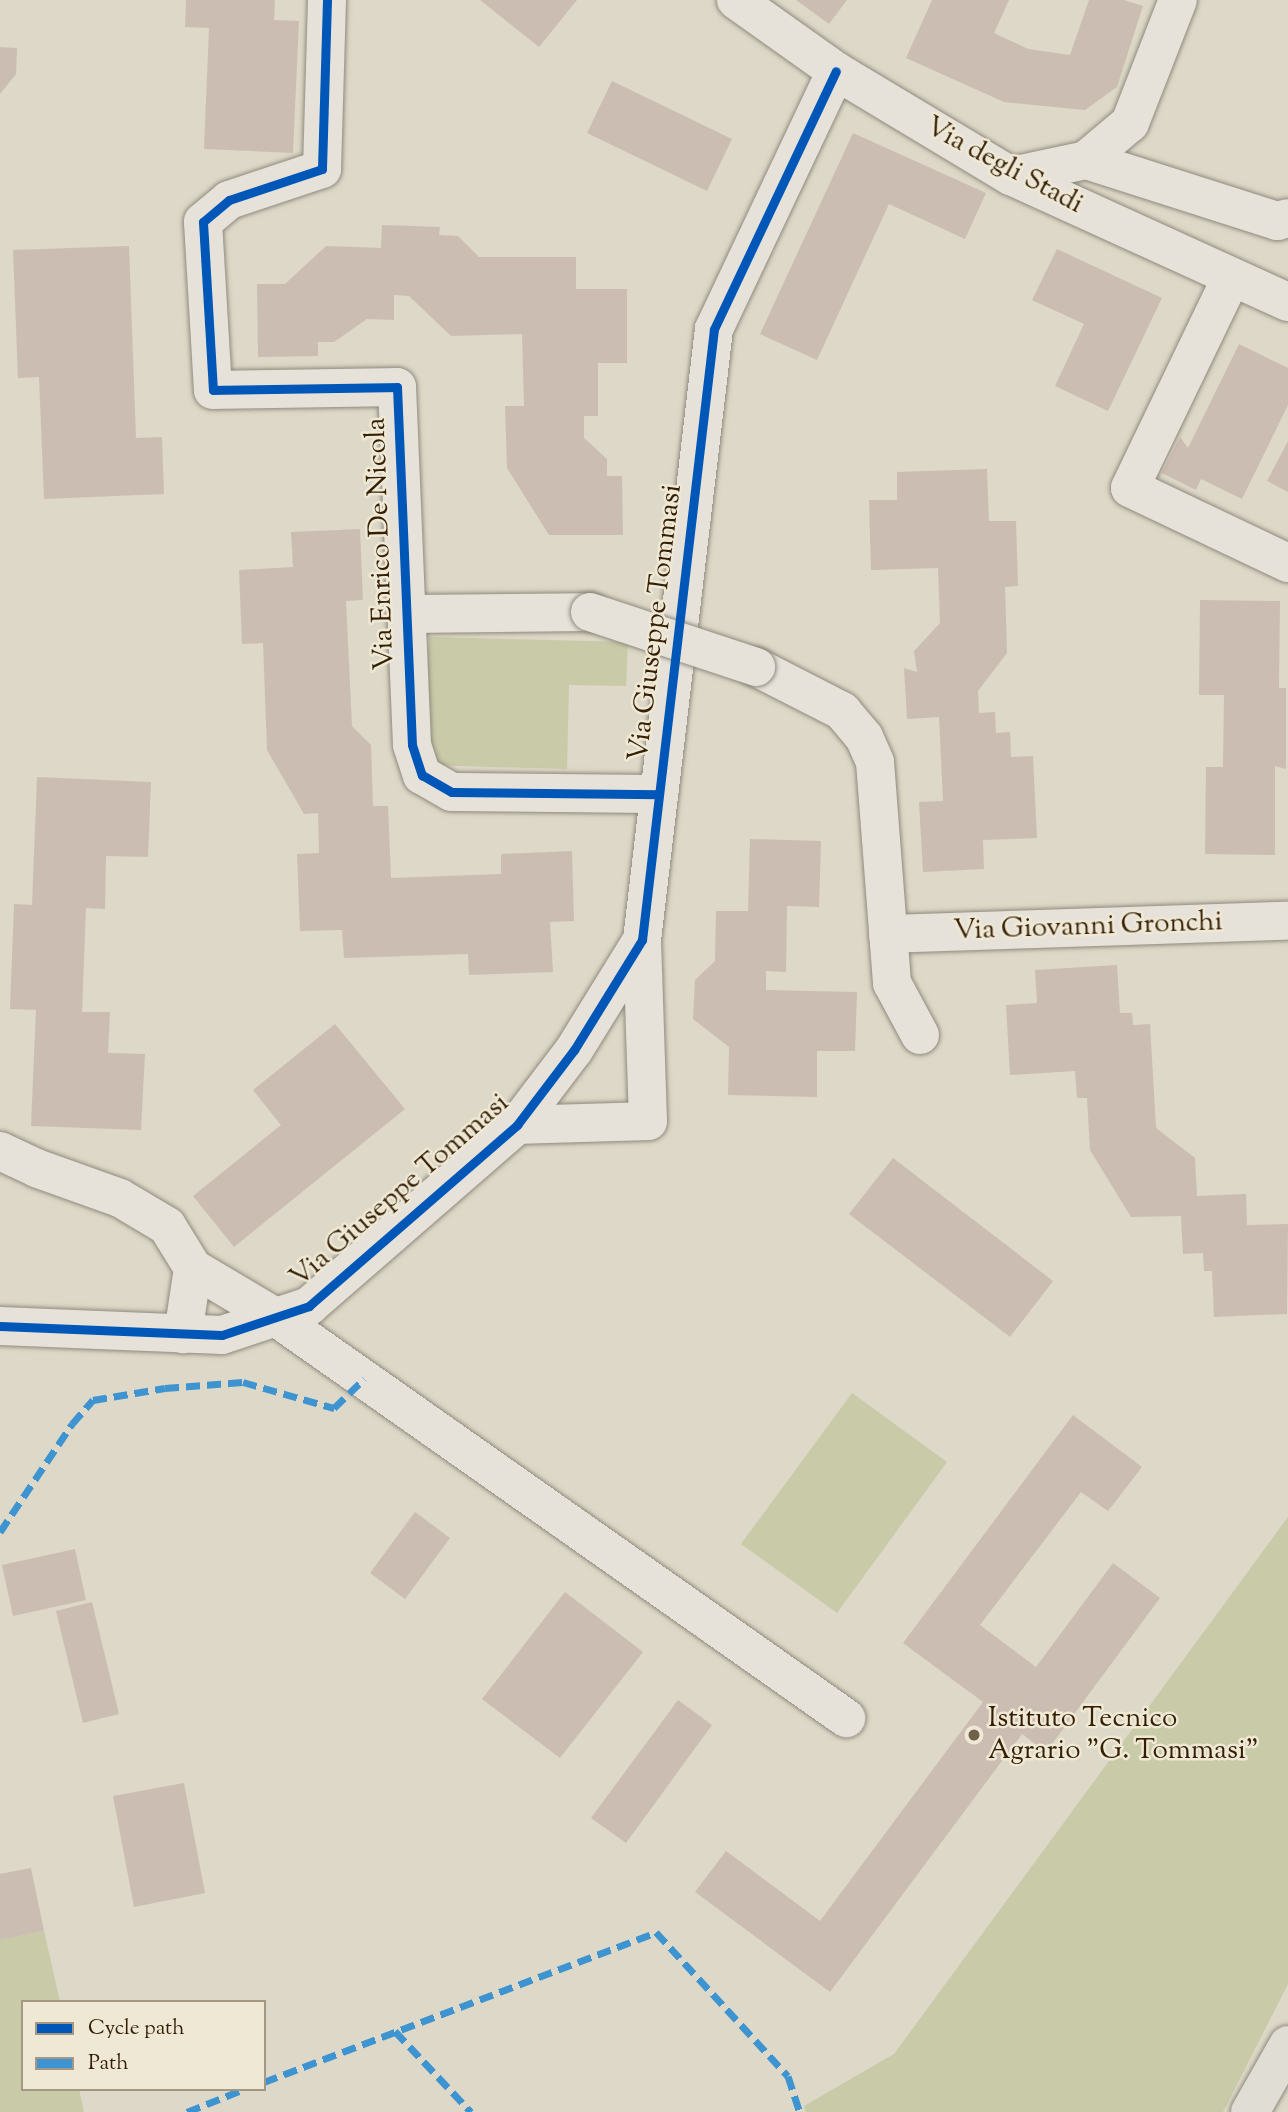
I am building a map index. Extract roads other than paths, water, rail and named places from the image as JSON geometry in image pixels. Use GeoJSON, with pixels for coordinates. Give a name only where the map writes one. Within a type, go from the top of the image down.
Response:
{"type":"FeatureCollection","features":[{"type":"Feature","properties":{"kind":"highway"},"geometry":{"type":"LineString","coordinates":[[1250,2112],[1288,2045]]}},
{"type":"Feature","properties":{"kind":"street","name":"Via Enrico De Nicola"},"geometry":{"type":"LineString","coordinates":[[327,0],[322,169],[229,200],[202,222],[213,390],[397,387],[412,745],[422,775],[452,792],[595,781],[659,794]]}},
{"type":"Feature","properties":{"kind":"street","name":"Via degli Stadi"},"geometry":{"type":"LineString","coordinates":[[736,0],[836,71],[1011,176],[1288,302]]}},
{"type":"Feature","properties":{"kind":"street"},"geometry":{"type":"LineString","coordinates":[[1011,176],[1086,160],[1130,123],[1178,0]]}},
{"type":"Feature","properties":{"kind":"street","name":"Via Giuseppe Tommasi"},"geometry":{"type":"LineString","coordinates":[[0,1326],[222,1335],[309,1306],[517,1125],[574,1050],[642,940],[713,329],[836,71]]}},
{"type":"Feature","properties":{"kind":"street"},"geometry":{"type":"LineString","coordinates":[[1086,160],[1277,221],[1288,218]]}},
{"type":"Feature","properties":{"kind":"street"},"geometry":{"type":"LineString","coordinates":[[1231,278],[1130,488],[1288,563]]}},
{"type":"Feature","properties":{"kind":"street"},"geometry":{"type":"LineString","coordinates":[[407,614],[590,612],[756,667],[842,711],[864,737],[875,762],[892,983],[920,1035]]}},
{"type":"Feature","properties":{"kind":"street","name":"Via Giovanni Gronchi"},"geometry":{"type":"LineString","coordinates":[[888,934],[1288,920]]}},
{"type":"Feature","properties":{"kind":"street"},"geometry":{"type":"LineString","coordinates":[[517,1125],[648,1121],[642,940]]}},
{"type":"Feature","properties":{"kind":"street"},"geometry":{"type":"LineString","coordinates":[[0,1150],[36,1168],[120,1198],[167,1226],[193,1268],[277,1318],[846,1718]]}},
{"type":"Feature","properties":{"kind":"street"},"geometry":{"type":"LineString","coordinates":[[183,1334],[193,1268]]}},
{"type":"Feature","properties":{"kind":"place","name":"Istituto Tecnico Agrario \"G. Tommasi\""},"geometry":{"type":"Point","coordinates":[974,1735]}}]}
